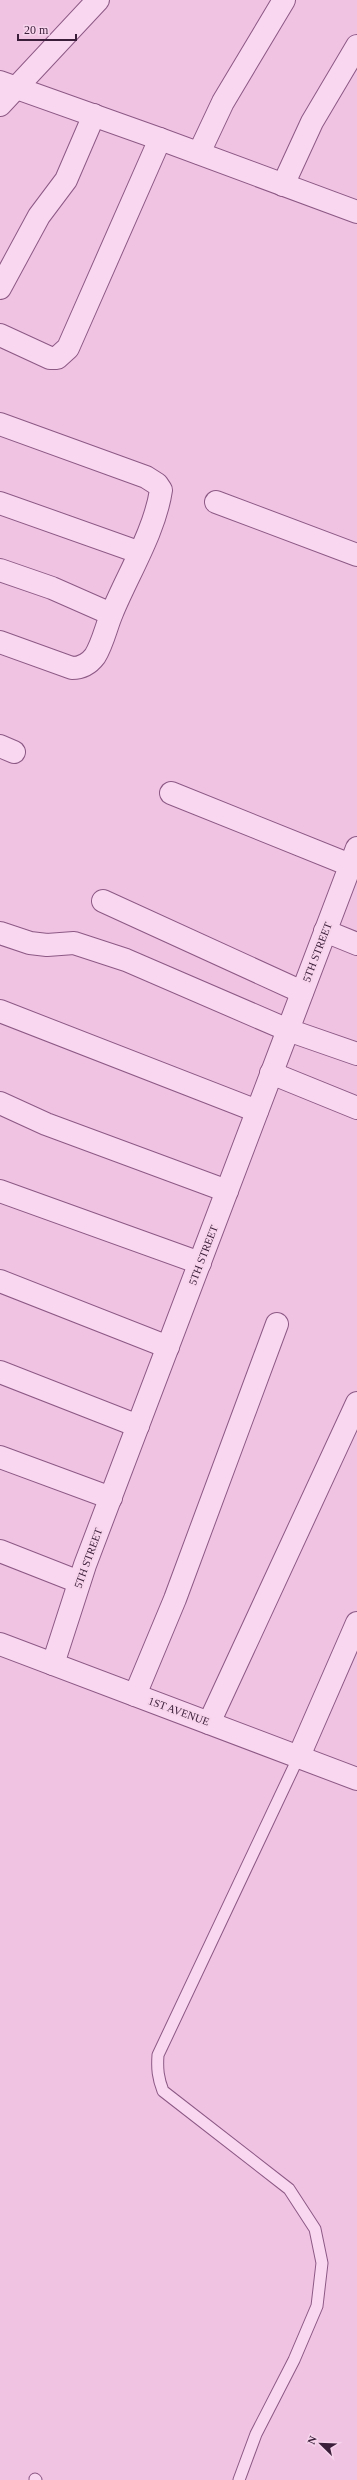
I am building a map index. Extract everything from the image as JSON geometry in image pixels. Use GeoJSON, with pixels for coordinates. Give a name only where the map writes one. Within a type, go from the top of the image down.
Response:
{"type":"FeatureCollection","features":[{"type":"Feature","properties":{"kind":"street"},"geometry":{"type":"LineString","coordinates":[[0,105],[8,85],[98,0]]}},
{"type":"Feature","properties":{"kind":"street"},"geometry":{"type":"LineString","coordinates":[[199,153],[223,102],[284,0]]}},
{"type":"Feature","properties":{"kind":"street"},"geometry":{"type":"LineString","coordinates":[[283,185],[312,122],[357,46]]}},
{"type":"Feature","properties":{"kind":"street"},"geometry":{"type":"LineString","coordinates":[[8,85],[199,153],[357,212]]}},
{"type":"Feature","properties":{"kind":"street"},"geometry":{"type":"LineString","coordinates":[[0,288],[39,216],[66,180],[94,115]]}},
{"type":"Feature","properties":{"kind":"street"},"geometry":{"type":"LineString","coordinates":[[0,336],[50,358],[57,358],[65,351],[98,281],[160,139]]}},
{"type":"Feature","properties":{"kind":"street"},"geometry":{"type":"LineString","coordinates":[[0,424],[146,477],[157,484],[161,490],[154,517],[95,656],[88,663],[80,668],[72,668],[57,664],[0,642]]}},
{"type":"Feature","properties":{"kind":"street"},"geometry":{"type":"LineString","coordinates":[[216,502],[357,555]]}},
{"type":"Feature","properties":{"kind":"street"},"geometry":{"type":"LineString","coordinates":[[0,503],[138,552]]}},
{"type":"Feature","properties":{"kind":"street"},"geometry":{"type":"LineString","coordinates":[[0,570],[52,588],[112,614]]}},
{"type":"Feature","properties":{"kind":"street"},"geometry":{"type":"LineString","coordinates":[[171,793],[354,857]]}},
{"type":"Feature","properties":{"kind":"street","name":"5TH STREET"},"geometry":{"type":"LineString","coordinates":[[53,1664],[79,1582],[354,857]]}},
{"type":"Feature","properties":{"kind":"street"},"geometry":{"type":"LineString","coordinates":[[104,901],[302,992]]}},
{"type":"Feature","properties":{"kind":"street"},"geometry":{"type":"LineString","coordinates":[[325,931],[357,944]]}},
{"type":"Feature","properties":{"kind":"street"},"geometry":{"type":"LineString","coordinates":[[0,933],[30,943],[47,945],[74,943],[126,960],[288,1030],[357,1054]]}},
{"type":"Feature","properties":{"kind":"street"},"geometry":{"type":"LineString","coordinates":[[0,1011],[257,1111]]}},
{"type":"Feature","properties":{"kind":"street"},"geometry":{"type":"LineString","coordinates":[[271,1073],[357,1108]]}},
{"type":"Feature","properties":{"kind":"street"},"geometry":{"type":"LineString","coordinates":[[0,1103],[46,1124],[227,1191]]}},
{"type":"Feature","properties":{"kind":"street"},"geometry":{"type":"LineString","coordinates":[[0,1191],[200,1263]]}},
{"type":"Feature","properties":{"kind":"street"},"geometry":{"type":"LineString","coordinates":[[0,1281],[168,1347]]}},
{"type":"Feature","properties":{"kind":"street"},"geometry":{"type":"LineString","coordinates":[[136,1695],[178,1591],[277,1324]]}},
{"type":"Feature","properties":{"kind":"street"},"geometry":{"type":"LineString","coordinates":[[0,1372],[138,1426]]}},
{"type":"Feature","properties":{"kind":"street"},"geometry":{"type":"LineString","coordinates":[[209,1723],[357,1402]]}},
{"type":"Feature","properties":{"kind":"street"},"geometry":{"type":"LineString","coordinates":[[0,1457],[111,1498]]}},
{"type":"Feature","properties":{"kind":"street"},"geometry":{"type":"LineString","coordinates":[[0,1551],[79,1582]]}},
{"type":"Feature","properties":{"kind":"street"},"geometry":{"type":"LineString","coordinates":[[299,1756],[357,1623]]}},
{"type":"Feature","properties":{"kind":"street","name":"1ST AVENUE"},"geometry":{"type":"LineString","coordinates":[[0,1644],[357,1779]]}},
{"type":"Feature","properties":{"kind":"lane"},"geometry":{"type":"LineString","coordinates":[[238,2480],[256,2434],[294,2360],[318,2306],[322,2263],[315,2229],[289,2189],[163,2091],[158,2078],[158,2055],[299,1756]]}}]}
